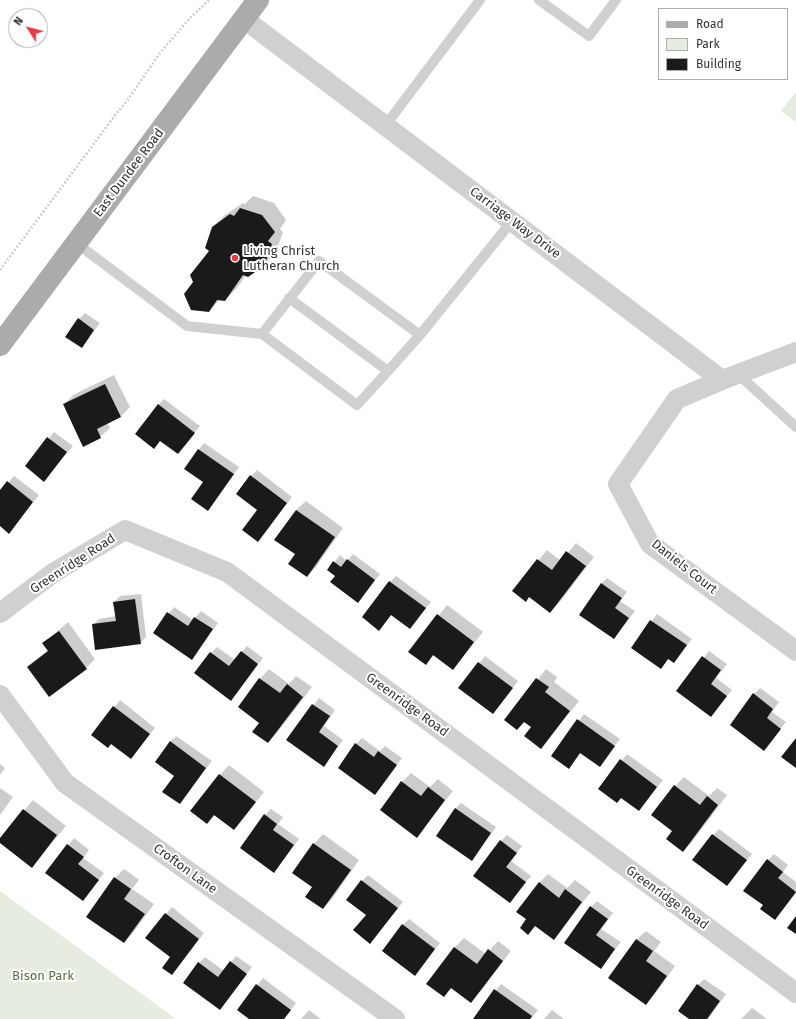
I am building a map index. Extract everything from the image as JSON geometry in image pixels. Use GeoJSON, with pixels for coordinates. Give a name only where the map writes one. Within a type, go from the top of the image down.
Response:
{"type":"FeatureCollection","features":[{"type":"Feature","properties":{"kind":"main road","name":"East Dundee Road"},"geometry":{"type":"LineString","coordinates":[[0,345],[258,0]]}},
{"type":"Feature","properties":{"kind":"street","name":"Carriage Way Drive"},"geometry":{"type":"LineString","coordinates":[[244,19],[512,221],[730,377]]}},
{"type":"Feature","properties":{"kind":"street"},"geometry":{"type":"LineString","coordinates":[[730,377],[796,352]]}},
{"type":"Feature","properties":{"kind":"street","name":"Daniels Court"},"geometry":{"type":"LineString","coordinates":[[730,377],[677,400],[618,484],[650,544],[796,651]]}},
{"type":"Feature","properties":{"kind":"street","name":"Greenridge Road"},"geometry":{"type":"LineString","coordinates":[[0,613],[53,573],[125,530],[227,572],[796,993]]}},
{"type":"Feature","properties":{"kind":"street","name":"Crofton Lane"},"geometry":{"type":"LineString","coordinates":[[0,695],[65,783],[395,1019]]}},
{"type":"Feature","properties":{"kind":"lane"},"geometry":{"type":"LineString","coordinates":[[385,126],[480,0]]}},
{"type":"Feature","properties":{"kind":"lane"},"geometry":{"type":"LineString","coordinates":[[539,0],[589,36],[616,0]]}},
{"type":"Feature","properties":{"kind":"lane"},"geometry":{"type":"LineString","coordinates":[[76,243],[187,326],[262,334],[357,406],[420,335],[512,221]]}},
{"type":"Feature","properties":{"kind":"lane"},"geometry":{"type":"LineString","coordinates":[[262,334],[319,261],[420,335]]}},
{"type":"Feature","properties":{"kind":"lane"},"geometry":{"type":"LineString","coordinates":[[290,298],[388,371]]}},
{"type":"Feature","properties":{"kind":"lane"},"geometry":{"type":"LineString","coordinates":[[730,377],[796,427]]}},
{"type":"Feature","properties":{"kind":"path"},"geometry":{"type":"LineString","coordinates":[[0,270],[116,114],[128,101],[160,53],[190,18],[209,0]]}},
{"type":"Feature","properties":{"kind":"green space"},"geometry":{"type":"Polygon","coordinates":[[[796,92],[796,122],[781,111],[796,92]]]}},
{"type":"Feature","properties":{"kind":"green space","name":"Bison Park"},"geometry":{"type":"Polygon","coordinates":[[[0,891],[176,1019],[0,1019],[0,891]]]}},
{"type":"Feature","properties":{"kind":"building","name":"Living Christ Lutheran Church"},"geometry":{"type":"Polygon","coordinates":[[[240,208],[262,215],[275,232],[268,241],[272,244],[264,266],[248,277],[243,275],[225,301],[217,300],[209,312],[191,310],[184,294],[193,282],[190,275],[209,251],[205,248],[212,227],[230,214],[234,216],[240,208]]]}},
{"type":"Feature","properties":{"kind":"building"},"geometry":{"type":"Polygon","coordinates":[[[78,318],[94,330],[82,348],[65,337],[78,318]]]}},
{"type":"Feature","properties":{"kind":"building"},"geometry":{"type":"Polygon","coordinates":[[[105,384],[121,417],[97,429],[101,438],[83,447],[63,404],[105,384]]]}},
{"type":"Feature","properties":{"kind":"building"},"geometry":{"type":"Polygon","coordinates":[[[158,404],[195,433],[178,454],[160,441],[154,449],[135,434],[158,404]]]}},
{"type":"Feature","properties":{"kind":"building"},"geometry":{"type":"Polygon","coordinates":[[[47,437],[67,452],[44,482],[25,466],[47,437]]]}},
{"type":"Feature","properties":{"kind":"building"},"geometry":{"type":"Polygon","coordinates":[[[198,449],[234,474],[208,511],[191,499],[203,482],[184,469],[198,449]]]}},
{"type":"Feature","properties":{"kind":"building"},"geometry":{"type":"Polygon","coordinates":[[[250,475],[287,503],[258,542],[242,530],[257,510],[236,494],[250,475]]]}},
{"type":"Feature","properties":{"kind":"building"},"geometry":{"type":"Polygon","coordinates":[[[7,481],[33,502],[9,534],[0,526],[0,490],[7,481]]]}},
{"type":"Feature","properties":{"kind":"building"},"geometry":{"type":"Polygon","coordinates":[[[296,510],[335,537],[307,577],[288,564],[295,554],[274,540],[296,510]]]}},
{"type":"Feature","properties":{"kind":"building"},"geometry":{"type":"Polygon","coordinates":[[[566,551],[586,566],[550,613],[529,597],[526,602],[512,591],[537,559],[552,570],[566,551]]]}},
{"type":"Feature","properties":{"kind":"building"},"geometry":{"type":"Polygon","coordinates":[[[347,559],[375,580],[358,603],[330,582],[335,576],[327,570],[333,561],[341,567],[347,559]]]}},
{"type":"Feature","properties":{"kind":"building"},"geometry":{"type":"Polygon","coordinates":[[[389,581],[426,608],[410,629],[391,615],[379,631],[362,617],[389,581]]]}},
{"type":"Feature","properties":{"kind":"building"},"geometry":{"type":"Polygon","coordinates":[[[601,583],[622,598],[615,608],[629,618],[614,639],[579,615],[601,583]]]}},
{"type":"Feature","properties":{"kind":"building"},"geometry":{"type":"Polygon","coordinates":[[[135,599],[141,644],[95,650],[92,624],[116,621],[113,602],[135,599]]]}},
{"type":"Feature","properties":{"kind":"building"},"geometry":{"type":"Polygon","coordinates":[[[167,612],[188,626],[194,617],[213,629],[192,660],[153,633],[167,612]]]}},
{"type":"Feature","properties":{"kind":"building"},"geometry":{"type":"Polygon","coordinates":[[[437,614],[474,642],[453,670],[433,655],[426,665],[408,652],[437,614]]]}},
{"type":"Feature","properties":{"kind":"building"},"geometry":{"type":"Polygon","coordinates":[[[650,620],[687,645],[674,663],[668,659],[661,669],[631,648],[650,620]]]}},
{"type":"Feature","properties":{"kind":"building"},"geometry":{"type":"Polygon","coordinates":[[[59,631],[87,669],[49,697],[27,667],[48,651],[42,643],[59,631]]]}},
{"type":"Feature","properties":{"kind":"building"},"geometry":{"type":"Polygon","coordinates":[[[241,651],[258,664],[231,701],[194,673],[210,652],[229,666],[241,651]]]}},
{"type":"Feature","properties":{"kind":"building"},"geometry":{"type":"Polygon","coordinates":[[[702,656],[721,670],[711,684],[727,696],[711,717],[676,691],[702,656]]]}},
{"type":"Feature","properties":{"kind":"building"},"geometry":{"type":"Polygon","coordinates":[[[478,662],[513,688],[493,714],[458,688],[478,662]]]}},
{"type":"Feature","properties":{"kind":"building"},"geometry":{"type":"Polygon","coordinates":[[[259,678],[280,693],[287,684],[303,697],[268,743],[252,732],[259,723],[238,707],[259,678]]]}},
{"type":"Feature","properties":{"kind":"building"},"geometry":{"type":"Polygon","coordinates":[[[536,678],[549,687],[545,692],[570,711],[541,749],[524,736],[531,727],[524,722],[517,730],[504,720],[536,678]]]}},
{"type":"Feature","properties":{"kind":"building"},"geometry":{"type":"Polygon","coordinates":[[[753,693],[773,709],[767,718],[781,729],[764,751],[730,725],[753,693]]]}},
{"type":"Feature","properties":{"kind":"building"},"geometry":{"type":"Polygon","coordinates":[[[312,704],[330,716],[319,732],[338,746],[324,767],[286,740],[312,704]]]}},
{"type":"Feature","properties":{"kind":"building"},"geometry":{"type":"Polygon","coordinates":[[[113,706],[150,734],[131,759],[111,744],[108,748],[91,735],[113,706]]]}},
{"type":"Feature","properties":{"kind":"building"},"geometry":{"type":"Polygon","coordinates":[[[577,719],[615,746],[600,767],[580,753],[569,769],[551,756],[577,719]]]}},
{"type":"Feature","properties":{"kind":"building"},"geometry":{"type":"Polygon","coordinates":[[[796,738],[796,768],[781,757],[796,738]]]}},
{"type":"Feature","properties":{"kind":"building"},"geometry":{"type":"Polygon","coordinates":[[[170,741],[206,768],[180,804],[162,792],[174,776],[155,762],[170,741]]]}},
{"type":"Feature","properties":{"kind":"building"},"geometry":{"type":"Polygon","coordinates":[[[355,743],[374,757],[378,751],[397,765],[375,795],[338,768],[355,743]]]}},
{"type":"Feature","properties":{"kind":"building"},"geometry":{"type":"Polygon","coordinates":[[[620,759],[657,787],[639,811],[621,798],[617,803],[598,789],[620,759]]]}},
{"type":"Feature","properties":{"kind":"building"},"geometry":{"type":"Polygon","coordinates":[[[219,774],[256,802],[234,830],[214,815],[207,824],[190,811],[219,774]]]}},
{"type":"Feature","properties":{"kind":"building"},"geometry":{"type":"Polygon","coordinates":[[[401,781],[421,796],[428,787],[445,800],[417,838],[380,810],[401,781]]]}},
{"type":"Feature","properties":{"kind":"building"},"geometry":{"type":"Polygon","coordinates":[[[674,785],[700,805],[707,796],[718,805],[683,852],[666,839],[672,831],[651,815],[674,785]]]}},
{"type":"Feature","properties":{"kind":"building"},"geometry":{"type":"Polygon","coordinates":[[[455,808],[491,833],[472,861],[436,836],[455,808]]]}},
{"type":"Feature","properties":{"kind":"building"},"geometry":{"type":"Polygon","coordinates":[[[23,809],[57,835],[32,868],[0,843],[0,838],[23,809]]]}},
{"type":"Feature","properties":{"kind":"building"},"geometry":{"type":"Polygon","coordinates":[[[264,814],[277,824],[273,830],[294,845],[274,873],[240,848],[264,814]]]}},
{"type":"Feature","properties":{"kind":"building"},"geometry":{"type":"Polygon","coordinates":[[[712,834],[747,860],[727,886],[692,860],[712,834]]]}},
{"type":"Feature","properties":{"kind":"building"},"geometry":{"type":"Polygon","coordinates":[[[500,840],[517,853],[506,867],[526,882],[510,903],[473,876],[500,840]]]}},
{"type":"Feature","properties":{"kind":"building"},"geometry":{"type":"Polygon","coordinates":[[[313,843],[351,870],[323,909],[305,897],[312,887],[292,873],[313,843]]]}},
{"type":"Feature","properties":{"kind":"building"},"geometry":{"type":"Polygon","coordinates":[[[67,844],[84,857],[78,864],[99,880],[83,901],[45,873],[67,844]]]}},
{"type":"Feature","properties":{"kind":"building"},"geometry":{"type":"Polygon","coordinates":[[[767,859],[783,872],[778,878],[796,892],[775,920],[760,909],[763,905],[743,891],[767,859]]]}},
{"type":"Feature","properties":{"kind":"building"},"geometry":{"type":"Polygon","coordinates":[[[114,877],[131,889],[124,899],[145,914],[124,943],[86,917],[114,877]]]}},
{"type":"Feature","properties":{"kind":"building"},"geometry":{"type":"Polygon","coordinates":[[[361,880],[398,908],[370,944],[353,930],[366,915],[346,900],[361,880]]]}},
{"type":"Feature","properties":{"kind":"building"},"geometry":{"type":"Polygon","coordinates":[[[539,882],[559,898],[565,889],[582,902],[554,940],[535,926],[528,935],[520,928],[526,919],[516,912],[539,882]]]}},
{"type":"Feature","properties":{"kind":"building"},"geometry":{"type":"Polygon","coordinates":[[[590,906],[608,919],[596,935],[615,949],[601,969],[564,943],[590,906]]]}},
{"type":"Feature","properties":{"kind":"building"},"geometry":{"type":"Polygon","coordinates":[[[165,913],[199,939],[172,975],[162,968],[170,957],[145,938],[165,913]]]}},
{"type":"Feature","properties":{"kind":"building"},"geometry":{"type":"Polygon","coordinates":[[[796,916],[796,934],[787,928],[796,916]]]}},
{"type":"Feature","properties":{"kind":"building"},"geometry":{"type":"Polygon","coordinates":[[[402,924],[435,949],[415,976],[382,951],[402,924]]]}},
{"type":"Feature","properties":{"kind":"building"},"geometry":{"type":"Polygon","coordinates":[[[636,939],[653,951],[646,961],[667,976],[646,1005],[608,978],[636,939]]]}},
{"type":"Feature","properties":{"kind":"building"},"geometry":{"type":"Polygon","coordinates":[[[454,947],[477,964],[488,949],[503,961],[471,1003],[451,988],[444,997],[426,984],[454,947]]]}},
{"type":"Feature","properties":{"kind":"building"},"geometry":{"type":"Polygon","coordinates":[[[230,961],[247,974],[220,1010],[183,983],[198,962],[218,977],[230,961]]]}},
{"type":"Feature","properties":{"kind":"building"},"geometry":{"type":"Polygon","coordinates":[[[256,984],[291,1010],[284,1019],[249,1019],[237,1010],[256,984]]]}},
{"type":"Feature","properties":{"kind":"building"},"geometry":{"type":"Polygon","coordinates":[[[697,984],[720,1001],[707,1019],[689,1019],[678,1011],[697,984]]]}},
{"type":"Feature","properties":{"kind":"building"},"geometry":{"type":"Polygon","coordinates":[[[494,989],[532,1016],[530,1019],[473,1019],[494,989]]]}},
{"type":"Feature","properties":{"kind":"place","name":"Living Christ Lutheran Church"},"geometry":{"type":"Point","coordinates":[235,258]}}]}
